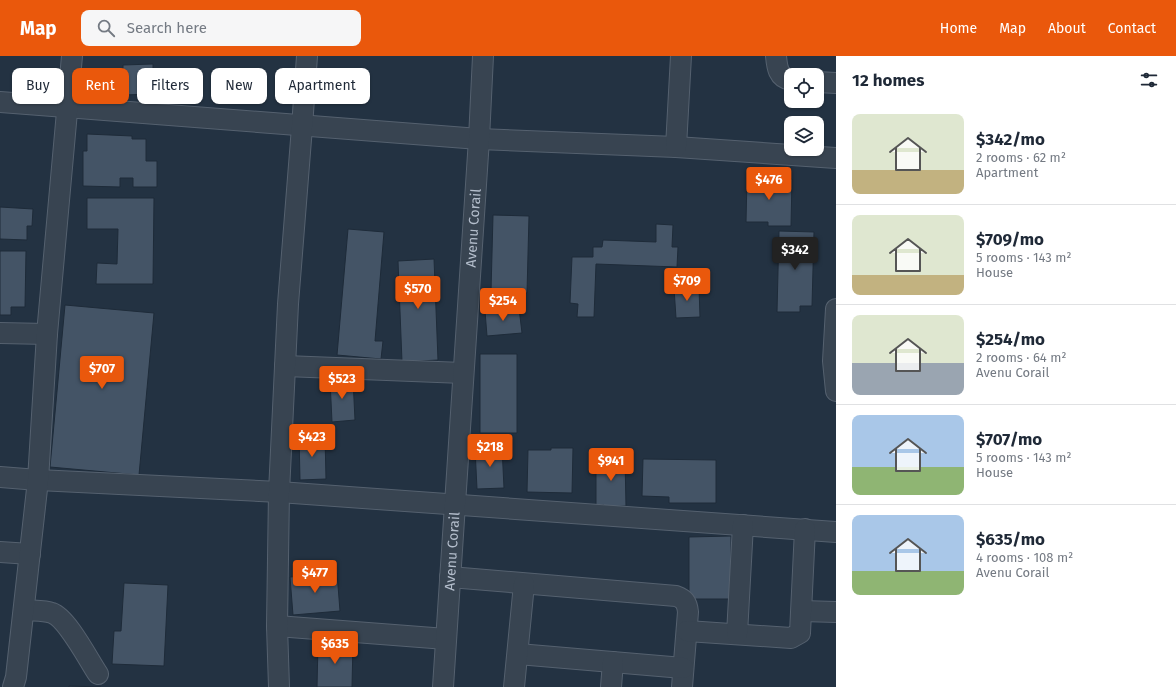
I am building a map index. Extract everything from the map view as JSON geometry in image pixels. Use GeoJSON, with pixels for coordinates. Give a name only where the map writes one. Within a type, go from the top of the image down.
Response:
{"type":"FeatureCollection","features":[{"type":"Feature","properties":{"kind":"street"},"geometry":{"type":"LineString","coordinates":[[13,687],[16,677],[38,480],[47,334],[72,56]]}},
{"type":"Feature","properties":{"kind":"street"},"geometry":{"type":"LineString","coordinates":[[279,687],[277,626],[279,492],[288,304],[307,56]]}},
{"type":"Feature","properties":{"kind":"street","name":"Avenu Corail"},"geometry":{"type":"LineString","coordinates":[[443,687],[479,139],[478,56]]}},
{"type":"Feature","properties":{"kind":"street"},"geometry":{"type":"LineString","coordinates":[[676,147],[681,56]]}},
{"type":"Feature","properties":{"kind":"street"},"geometry":{"type":"LineString","coordinates":[[776,56],[777,68],[780,74],[784,77]]}},
{"type":"Feature","properties":{"kind":"street"},"geometry":{"type":"LineString","coordinates":[[824,82],[836,83]]}},
{"type":"Feature","properties":{"kind":"street"},"geometry":{"type":"LineString","coordinates":[[0,102],[302,127],[479,139],[676,147],[836,158]]}},
{"type":"Feature","properties":{"kind":"street"},"geometry":{"type":"LineString","coordinates":[[836,309],[833,361],[836,390]]}},
{"type":"Feature","properties":{"kind":"street"},"geometry":{"type":"LineString","coordinates":[[0,333],[47,334]]}},
{"type":"Feature","properties":{"kind":"street"},"geometry":{"type":"LineString","coordinates":[[285,366],[463,373]]}},
{"type":"Feature","properties":{"kind":"street"},"geometry":{"type":"LineString","coordinates":[[0,477],[279,492],[836,532]]}},
{"type":"Feature","properties":{"kind":"street"},"geometry":{"type":"LineString","coordinates":[[737,634],[743,525]]}},
{"type":"Feature","properties":{"kind":"street"},"geometry":{"type":"LineString","coordinates":[[687,631],[791,638],[800,634],[805,529]]}},
{"type":"Feature","properties":{"kind":"street"},"geometry":{"type":"LineString","coordinates":[[0,552],[30,554]]}},
{"type":"Feature","properties":{"kind":"street"},"geometry":{"type":"LineString","coordinates":[[450,577],[676,596],[682,598],[688,604],[683,677],[613,662],[518,654]]}},
{"type":"Feature","properties":{"kind":"street"},"geometry":{"type":"LineString","coordinates":[[514,687],[524,584]]}},
{"type":"Feature","properties":{"kind":"street"},"geometry":{"type":"LineString","coordinates":[[24,610],[52,612],[60,618],[68,626],[98,674]]}},
{"type":"Feature","properties":{"kind":"street"},"geometry":{"type":"LineString","coordinates":[[802,611],[836,612]]}},
{"type":"Feature","properties":{"kind":"street"},"geometry":{"type":"LineString","coordinates":[[277,626],[446,640]]}},
{"type":"Feature","properties":{"kind":"street"},"geometry":{"type":"LineString","coordinates":[[611,687],[613,662]]}},
{"type":"Feature","properties":{"kind":"building"},"geometry":{"type":"Polygon","coordinates":[[[153,64],[153,68],[137,68],[137,95],[129,95],[129,68],[123,68],[123,65],[153,64]]]}},
{"type":"Feature","properties":{"kind":"building"},"geometry":{"type":"Polygon","coordinates":[[[87,134],[132,136],[132,139],[146,139],[146,161],[157,161],[157,187],[133,187],[133,178],[120,178],[120,187],[83,186],[83,151],[87,151],[87,134]]]}},
{"type":"Feature","properties":{"kind":"building"},"geometry":{"type":"Polygon","coordinates":[[[747,178],[792,179],[791,226],[768,226],[768,222],[746,222],[747,178]]]}},
{"type":"Feature","properties":{"kind":"building"},"geometry":{"type":"Polygon","coordinates":[[[87,198],[154,198],[153,284],[96,284],[97,263],[117,264],[118,229],[87,229],[87,198]]]}},
{"type":"Feature","properties":{"kind":"building"},"geometry":{"type":"Polygon","coordinates":[[[0,207],[33,209],[32,226],[27,226],[27,240],[0,239],[0,207]]]}},
{"type":"Feature","properties":{"kind":"building"},"geometry":{"type":"Polygon","coordinates":[[[493,215],[529,216],[527,293],[491,292],[493,215]]]}},
{"type":"Feature","properties":{"kind":"building"},"geometry":{"type":"Polygon","coordinates":[[[656,224],[673,225],[672,247],[678,247],[677,267],[596,264],[594,317],[577,317],[578,304],[570,303],[572,257],[593,257],[593,247],[602,247],[603,240],[656,242],[656,224]]]}},
{"type":"Feature","properties":{"kind":"building"},"geometry":{"type":"Polygon","coordinates":[[[348,229],[384,232],[375,341],[383,341],[381,359],[337,355],[348,229]]]}},
{"type":"Feature","properties":{"kind":"building"},"geometry":{"type":"Polygon","coordinates":[[[779,231],[814,232],[812,306],[800,306],[800,312],[777,312],[779,231]]]}},
{"type":"Feature","properties":{"kind":"building"},"geometry":{"type":"Polygon","coordinates":[[[0,251],[26,251],[25,307],[11,307],[11,315],[0,315],[0,251]]]}},
{"type":"Feature","properties":{"kind":"building"},"geometry":{"type":"Polygon","coordinates":[[[434,259],[438,360],[402,362],[398,261],[434,259]]]}},
{"type":"Feature","properties":{"kind":"building"},"geometry":{"type":"Polygon","coordinates":[[[699,287],[700,317],[676,318],[674,288],[699,287]]]}},
{"type":"Feature","properties":{"kind":"building"},"geometry":{"type":"Polygon","coordinates":[[[65,305],[154,313],[139,475],[50,467],[65,305]]]}},
{"type":"Feature","properties":{"kind":"building"},"geometry":{"type":"Polygon","coordinates":[[[519,308],[522,333],[487,336],[485,311],[519,308]]]}},
{"type":"Feature","properties":{"kind":"building"},"geometry":{"type":"Polygon","coordinates":[[[480,354],[517,354],[517,433],[480,433],[480,354]]]}},
{"type":"Feature","properties":{"kind":"building"},"geometry":{"type":"Polygon","coordinates":[[[353,379],[355,420],[332,422],[330,380],[353,379]]]}},
{"type":"Feature","properties":{"kind":"building"},"geometry":{"type":"Polygon","coordinates":[[[299,436],[325,436],[326,479],[300,480],[299,436]]]}},
{"type":"Feature","properties":{"kind":"building"},"geometry":{"type":"Polygon","coordinates":[[[502,447],[504,488],[477,489],[475,448],[502,447]]]}},
{"type":"Feature","properties":{"kind":"building"},"geometry":{"type":"Polygon","coordinates":[[[551,448],[573,448],[572,493],[527,492],[528,450],[551,450],[551,448]]]}},
{"type":"Feature","properties":{"kind":"building"},"geometry":{"type":"Polygon","coordinates":[[[625,458],[626,506],[604,507],[604,505],[596,505],[596,459],[625,458]]]}},
{"type":"Feature","properties":{"kind":"building"},"geometry":{"type":"Polygon","coordinates":[[[643,459],[716,460],[716,503],[669,503],[669,497],[642,496],[643,459]]]}},
{"type":"Feature","properties":{"kind":"building"},"geometry":{"type":"Polygon","coordinates":[[[731,536],[731,599],[689,599],[689,537],[731,536]]]}},
{"type":"Feature","properties":{"kind":"building"},"geometry":{"type":"Polygon","coordinates":[[[337,573],[340,611],[293,615],[290,577],[337,573]]]}},
{"type":"Feature","properties":{"kind":"building"},"geometry":{"type":"Polygon","coordinates":[[[124,583],[168,585],[164,666],[112,664],[114,631],[121,631],[124,583]]]}},
{"type":"Feature","properties":{"kind":"building"},"geometry":{"type":"Polygon","coordinates":[[[318,643],[353,643],[352,687],[317,687],[318,643]]]}},
{"type":"Feature","properties":{"kind":"building"},"geometry":{"type":"Polygon","coordinates":[[[69,686],[101,687],[69,687],[69,686]]]}}]}
